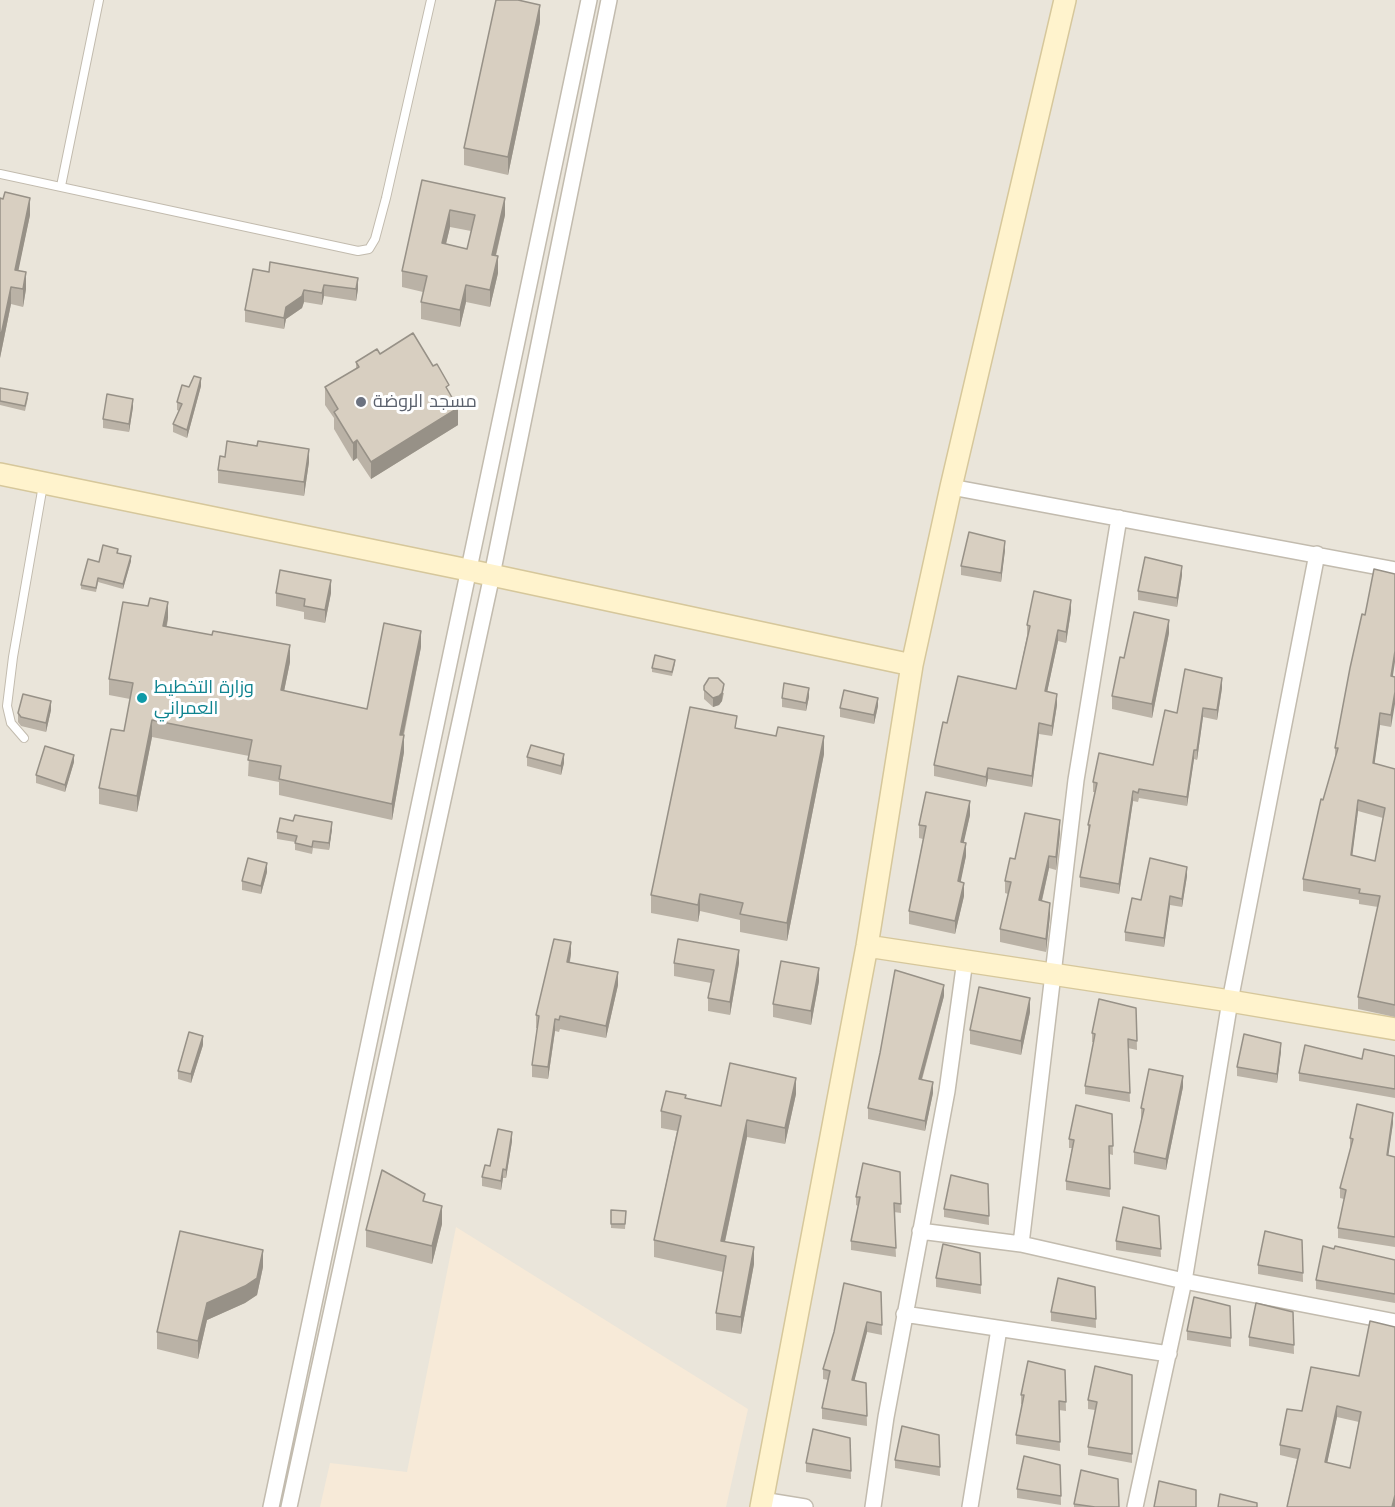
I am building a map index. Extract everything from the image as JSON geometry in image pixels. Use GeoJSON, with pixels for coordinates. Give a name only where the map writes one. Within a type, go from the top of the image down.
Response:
{"type":"FeatureCollection","features":[{"type":"Feature","properties":{"kind":"street"},"geometry":{"type":"LineString","coordinates":[[271,1507],[589,0]]}},
{"type":"Feature","properties":{"kind":"street"},"geometry":{"type":"LineString","coordinates":[[289,1507],[492,575],[609,0]]}},
{"type":"Feature","properties":{"kind":"street"},"geometry":{"type":"LineString","coordinates":[[805,1507],[762,1504],[867,946],[912,665],[951,487],[1065,0]]}},
{"type":"Feature","properties":{"kind":"street"},"geometry":{"type":"LineString","coordinates":[[0,474],[492,575],[912,665]]}},
{"type":"Feature","properties":{"kind":"street"},"geometry":{"type":"LineString","coordinates":[[951,487],[1395,570]]}},
{"type":"Feature","properties":{"kind":"street"},"geometry":{"type":"LineString","coordinates":[[1021,1244],[1076,780],[1119,518]]}},
{"type":"Feature","properties":{"kind":"street"},"geometry":{"type":"LineString","coordinates":[[1135,1507],[1184,1281],[1230,1001],[1317,554]]}},
{"type":"Feature","properties":{"kind":"street"},"geometry":{"type":"LineString","coordinates":[[867,946],[1230,1001],[1395,1029]]}},
{"type":"Feature","properties":{"kind":"street"},"geometry":{"type":"LineString","coordinates":[[873,1507],[904,1314],[947,1091],[965,960]]}},
{"type":"Feature","properties":{"kind":"street"},"geometry":{"type":"LineString","coordinates":[[920,1231],[1021,1244],[1184,1281],[1395,1322]]}},
{"type":"Feature","properties":{"kind":"street"},"geometry":{"type":"LineString","coordinates":[[904,1314],[1169,1354]]}},
{"type":"Feature","properties":{"kind":"street"},"geometry":{"type":"LineString","coordinates":[[970,1507],[999,1329]]}},
{"type":"Feature","properties":{"kind":"lane"},"geometry":{"type":"LineString","coordinates":[[61,186],[99,0]]}},
{"type":"Feature","properties":{"kind":"lane"},"geometry":{"type":"LineString","coordinates":[[0,174],[347,249],[358,251],[369,249],[375,239],[386,198],[431,0]]}},
{"type":"Feature","properties":{"kind":"lane"},"geometry":{"type":"LineString","coordinates":[[24,738],[11,723],[7,706],[13,657],[44,484]]}},
{"type":"Feature","properties":{"kind":"shaded area"},"geometry":{"type":"Polygon","coordinates":[[[0,0],[1395,0],[1395,1507],[0,1507],[0,0]]]}},
{"type":"Feature","properties":{"kind":"shaded area"},"geometry":{"type":"Polygon","coordinates":[[[456,1227],[748,1409],[726,1507],[320,1507],[330,1463],[407,1472],[456,1227]]]}},
{"type":"Feature","properties":{"kind":"building"},"geometry":{"type":"Polygon","coordinates":[[[496,0],[518,0],[540,5],[508,157],[464,148],[496,0]]]}},
{"type":"Feature","properties":{"kind":"building"},"geometry":{"type":"Polygon","coordinates":[[[422,180],[505,198],[492,255],[498,256],[490,290],[466,285],[460,310],[421,302],[427,276],[402,271],[422,180]],[[450,210],[442,243],[467,249],[475,215],[450,210]]]}},
{"type":"Feature","properties":{"kind":"building"},"geometry":{"type":"Polygon","coordinates":[[[5,192],[30,198],[15,270],[26,272],[23,289],[11,287],[0,340],[0,198],[3,199],[5,192]]]}},
{"type":"Feature","properties":{"kind":"building"},"geometry":{"type":"Polygon","coordinates":[[[270,262],[358,278],[356,289],[324,285],[322,293],[304,290],[302,296],[286,307],[284,318],[245,310],[253,269],[269,272],[270,262]]]}},
{"type":"Feature","properties":{"kind":"building"},"geometry":{"type":"Polygon","coordinates":[[[413,333],[433,366],[437,364],[458,408],[371,462],[357,440],[353,443],[334,412],[338,409],[325,387],[359,367],[356,362],[377,349],[380,354],[413,333]]]}},
{"type":"Feature","properties":{"kind":"building"},"geometry":{"type":"Polygon","coordinates":[[[194,376],[201,378],[187,430],[173,424],[182,404],[177,402],[182,385],[189,387],[194,376]]]}},
{"type":"Feature","properties":{"kind":"building"},"geometry":{"type":"Polygon","coordinates":[[[0,388],[28,393],[25,406],[0,401],[0,388]]]}},
{"type":"Feature","properties":{"kind":"building"},"geometry":{"type":"Polygon","coordinates":[[[107,394],[133,399],[129,424],[103,419],[107,394]]]}},
{"type":"Feature","properties":{"kind":"building"},"geometry":{"type":"Polygon","coordinates":[[[227,441],[257,446],[258,441],[309,449],[304,482],[218,470],[220,456],[225,457],[227,441]]]}},
{"type":"Feature","properties":{"kind":"building"},"geometry":{"type":"Polygon","coordinates":[[[969,532],[1005,541],[1001,573],[961,566],[969,532]]]}},
{"type":"Feature","properties":{"kind":"building"},"geometry":{"type":"Polygon","coordinates":[[[103,545],[118,549],[117,553],[131,556],[123,584],[98,578],[96,588],[81,585],[88,559],[99,562],[103,545]]]}},
{"type":"Feature","properties":{"kind":"building"},"geometry":{"type":"Polygon","coordinates":[[[1145,557],[1182,566],[1177,598],[1138,591],[1145,557]]]}},
{"type":"Feature","properties":{"kind":"building"},"geometry":{"type":"Polygon","coordinates":[[[1374,569],[1395,574],[1395,651],[1391,676],[1395,677],[1395,692],[1391,715],[1380,713],[1373,763],[1395,769],[1395,1005],[1358,997],[1380,896],[1359,893],[1360,889],[1303,879],[1321,799],[1323,800],[1338,748],[1335,748],[1350,668],[1362,614],[1365,615],[1374,569]],[[1358,800],[1351,855],[1375,861],[1385,808],[1358,800]]]}},
{"type":"Feature","properties":{"kind":"building"},"geometry":{"type":"Polygon","coordinates":[[[280,570],[331,580],[325,610],[304,606],[305,599],[276,593],[280,570]]]}},
{"type":"Feature","properties":{"kind":"building"},"geometry":{"type":"Polygon","coordinates":[[[1034,591],[1071,600],[1066,632],[1058,630],[1045,691],[1057,694],[1052,726],[1039,723],[1032,776],[988,768],[986,777],[934,765],[943,722],[947,723],[958,676],[1016,689],[1030,626],[1027,625],[1034,591]]]}},
{"type":"Feature","properties":{"kind":"building"},"geometry":{"type":"Polygon","coordinates":[[[150,598],[168,602],[163,626],[212,635],[213,631],[290,645],[281,690],[367,709],[384,623],[421,631],[400,735],[404,735],[392,804],[279,779],[281,766],[248,760],[252,740],[152,720],[137,796],[99,788],[111,729],[124,731],[133,683],[109,679],[123,602],[148,606],[150,598]]]}},
{"type":"Feature","properties":{"kind":"building"},"geometry":{"type":"Polygon","coordinates":[[[1134,612],[1169,620],[1152,704],[1112,696],[1120,657],[1124,658],[1134,612]]]}},
{"type":"Feature","properties":{"kind":"building"},"geometry":{"type":"Polygon","coordinates":[[[655,655],[675,660],[672,672],[652,668],[655,655]]]}},
{"type":"Feature","properties":{"kind":"building"},"geometry":{"type":"Polygon","coordinates":[[[1185,669],[1222,678],[1217,710],[1203,708],[1187,797],[1139,789],[1138,793],[1133,791],[1119,884],[1080,877],[1097,783],[1093,782],[1099,753],[1153,765],[1165,710],[1177,713],[1185,669]]]}},
{"type":"Feature","properties":{"kind":"building"},"geometry":{"type":"Polygon","coordinates":[[[709,678],[718,678],[724,684],[719,696],[713,698],[704,690],[709,678]]]}},
{"type":"Feature","properties":{"kind":"building"},"geometry":{"type":"Polygon","coordinates":[[[784,683],[809,688],[806,703],[782,698],[784,683]]]}},
{"type":"Feature","properties":{"kind":"building"},"geometry":{"type":"Polygon","coordinates":[[[844,690],[878,698],[874,715],[840,708],[844,690]]]}},
{"type":"Feature","properties":{"kind":"building"},"geometry":{"type":"Polygon","coordinates":[[[23,694],[51,701],[46,723],[21,717],[18,713],[23,694]]]}},
{"type":"Feature","properties":{"kind":"building"},"geometry":{"type":"Polygon","coordinates":[[[690,707],[737,716],[735,728],[776,736],[778,727],[824,736],[787,923],[740,914],[743,903],[700,894],[698,905],[651,895],[690,707]]]}},
{"type":"Feature","properties":{"kind":"building"},"geometry":{"type":"Polygon","coordinates":[[[531,745],[564,754],[561,766],[527,757],[531,745]]]}},
{"type":"Feature","properties":{"kind":"building"},"geometry":{"type":"Polygon","coordinates":[[[45,746],[74,755],[65,785],[36,775],[45,746]]]}},
{"type":"Feature","properties":{"kind":"building"},"geometry":{"type":"Polygon","coordinates":[[[926,792],[970,801],[961,842],[966,843],[958,881],[964,883],[955,921],[909,911],[926,826],[919,825],[926,792]]]}},
{"type":"Feature","properties":{"kind":"building"},"geometry":{"type":"Polygon","coordinates":[[[1025,813],[1060,820],[1056,857],[1049,856],[1039,900],[1050,903],[1046,939],[1000,929],[1011,882],[1005,881],[1010,858],[1015,859],[1025,813]]]}},
{"type":"Feature","properties":{"kind":"building"},"geometry":{"type":"Polygon","coordinates":[[[295,815],[332,822],[329,843],[313,841],[312,847],[295,843],[297,836],[277,832],[280,818],[293,821],[295,815]]]}},
{"type":"Feature","properties":{"kind":"building"},"geometry":{"type":"Polygon","coordinates":[[[248,858],[267,863],[261,886],[242,881],[248,858]]]}},
{"type":"Feature","properties":{"kind":"building"},"geometry":{"type":"Polygon","coordinates":[[[1150,858],[1187,867],[1182,899],[1170,896],[1164,938],[1125,932],[1132,898],[1141,900],[1150,858]]]}},
{"type":"Feature","properties":{"kind":"building"},"geometry":{"type":"Polygon","coordinates":[[[554,939],[571,942],[567,962],[618,972],[606,1026],[560,1016],[559,1020],[555,1019],[548,1067],[532,1065],[539,1016],[536,1015],[554,939]]]}},
{"type":"Feature","properties":{"kind":"building"},"geometry":{"type":"Polygon","coordinates":[[[678,939],[739,950],[730,1002],[708,998],[714,970],[674,963],[678,939]]]}},
{"type":"Feature","properties":{"kind":"building"},"geometry":{"type":"Polygon","coordinates":[[[781,961],[819,968],[811,1011],[773,1004],[781,961]]]}},
{"type":"Feature","properties":{"kind":"building"},"geometry":{"type":"Polygon","coordinates":[[[895,970],[944,985],[919,1079],[933,1082],[925,1121],[868,1108],[895,970]]]}},
{"type":"Feature","properties":{"kind":"building"},"geometry":{"type":"Polygon","coordinates":[[[979,987],[1030,998],[1021,1041],[970,1030],[979,987]]]}},
{"type":"Feature","properties":{"kind":"building"},"geometry":{"type":"Polygon","coordinates":[[[1099,999],[1136,1008],[1137,1041],[1128,1039],[1130,1093],[1085,1086],[1099,999]]]}},
{"type":"Feature","properties":{"kind":"building"},"geometry":{"type":"Polygon","coordinates":[[[189,1032],[203,1036],[191,1074],[178,1071],[189,1032]]]}},
{"type":"Feature","properties":{"kind":"building"},"geometry":{"type":"Polygon","coordinates":[[[1244,1034],[1281,1043],[1277,1074],[1237,1067],[1244,1034]]]}},
{"type":"Feature","properties":{"kind":"building"},"geometry":{"type":"Polygon","coordinates":[[[1305,1045],[1362,1059],[1364,1049],[1395,1056],[1395,1089],[1299,1073],[1305,1045]]]}},
{"type":"Feature","properties":{"kind":"building"},"geometry":{"type":"Polygon","coordinates":[[[730,1063],[796,1078],[785,1128],[747,1120],[721,1241],[754,1247],[741,1317],[716,1313],[726,1256],[654,1240],[681,1116],[661,1111],[666,1091],[721,1106],[730,1063]]]}},
{"type":"Feature","properties":{"kind":"building"},"geometry":{"type":"Polygon","coordinates":[[[1149,1069],[1183,1076],[1166,1159],[1134,1152],[1144,1109],[1141,1108],[1149,1069]]]}},
{"type":"Feature","properties":{"kind":"building"},"geometry":{"type":"Polygon","coordinates":[[[1357,1104],[1393,1113],[1387,1155],[1395,1157],[1395,1237],[1338,1228],[1346,1190],[1340,1188],[1353,1139],[1350,1138],[1357,1104]]]}},
{"type":"Feature","properties":{"kind":"building"},"geometry":{"type":"Polygon","coordinates":[[[1076,1105],[1112,1114],[1113,1146],[1109,1146],[1110,1189],[1066,1181],[1074,1140],[1069,1139],[1076,1105]]]}},
{"type":"Feature","properties":{"kind":"building"},"geometry":{"type":"Polygon","coordinates":[[[498,1129],[512,1132],[506,1170],[503,1169],[501,1181],[482,1177],[485,1165],[490,1166],[498,1129]]]}},
{"type":"Feature","properties":{"kind":"building"},"geometry":{"type":"Polygon","coordinates":[[[863,1163],[900,1172],[901,1204],[894,1203],[896,1248],[851,1241],[860,1197],[856,1197],[863,1163]]]}},
{"type":"Feature","properties":{"kind":"building"},"geometry":{"type":"Polygon","coordinates":[[[382,1170],[425,1194],[423,1201],[442,1206],[432,1246],[366,1230],[382,1170]]]}},
{"type":"Feature","properties":{"kind":"building"},"geometry":{"type":"Polygon","coordinates":[[[951,1175],[988,1184],[989,1216],[944,1209],[951,1175]]]}},
{"type":"Feature","properties":{"kind":"building"},"geometry":{"type":"Polygon","coordinates":[[[1123,1207],[1159,1216],[1161,1249],[1116,1241],[1123,1207]]]}},
{"type":"Feature","properties":{"kind":"building"},"geometry":{"type":"Polygon","coordinates":[[[611,1210],[626,1211],[625,1224],[611,1224],[611,1210]]]}},
{"type":"Feature","properties":{"kind":"building"},"geometry":{"type":"Polygon","coordinates":[[[180,1231],[263,1250],[257,1278],[207,1303],[198,1341],[157,1332],[180,1231]]]}},
{"type":"Feature","properties":{"kind":"building"},"geometry":{"type":"Polygon","coordinates":[[[1265,1231],[1302,1240],[1303,1273],[1258,1265],[1265,1231]]]}},
{"type":"Feature","properties":{"kind":"building"},"geometry":{"type":"Polygon","coordinates":[[[943,1244],[980,1253],[981,1285],[936,1278],[943,1244]]]}},
{"type":"Feature","properties":{"kind":"building"},"geometry":{"type":"Polygon","coordinates":[[[1323,1246],[1334,1249],[1335,1246],[1395,1260],[1395,1294],[1316,1280],[1323,1246]]]}},
{"type":"Feature","properties":{"kind":"building"},"geometry":{"type":"Polygon","coordinates":[[[1058,1278],[1095,1287],[1096,1319],[1051,1312],[1058,1278]]]}},
{"type":"Feature","properties":{"kind":"building"},"geometry":{"type":"Polygon","coordinates":[[[844,1283],[881,1292],[882,1325],[867,1322],[852,1380],[866,1383],[867,1416],[822,1408],[830,1371],[823,1369],[834,1332],[844,1283]]]}},
{"type":"Feature","properties":{"kind":"building"},"geometry":{"type":"Polygon","coordinates":[[[1194,1297],[1230,1306],[1231,1338],[1187,1331],[1194,1297]]]}},
{"type":"Feature","properties":{"kind":"building"},"geometry":{"type":"Polygon","coordinates":[[[1256,1303],[1293,1312],[1294,1345],[1249,1337],[1256,1303]]]}},
{"type":"Feature","properties":{"kind":"building"},"geometry":{"type":"Polygon","coordinates":[[[1370,1321],[1395,1327],[1395,1495],[1392,1507],[1287,1507],[1300,1449],[1280,1445],[1287,1409],[1302,1411],[1311,1367],[1359,1376],[1370,1321]],[[1337,1406],[1325,1462],[1350,1468],[1361,1412],[1337,1406]]]}},
{"type":"Feature","properties":{"kind":"building"},"geometry":{"type":"Polygon","coordinates":[[[1028,1361],[1065,1370],[1066,1402],[1059,1401],[1060,1442],[1016,1435],[1028,1361]]]}},
{"type":"Feature","properties":{"kind":"building"},"geometry":{"type":"Polygon","coordinates":[[[1095,1366],[1132,1375],[1132,1454],[1088,1447],[1097,1402],[1088,1400],[1095,1366]]]}},
{"type":"Feature","properties":{"kind":"building"},"geometry":{"type":"Polygon","coordinates":[[[902,1426],[939,1435],[940,1467],[895,1460],[902,1426]]]}},
{"type":"Feature","properties":{"kind":"building"},"geometry":{"type":"Polygon","coordinates":[[[813,1429],[850,1438],[851,1471],[806,1463],[813,1429]]]}},
{"type":"Feature","properties":{"kind":"building"},"geometry":{"type":"Polygon","coordinates":[[[1024,1456],[1060,1465],[1061,1496],[1017,1489],[1024,1456]]]}},
{"type":"Feature","properties":{"kind":"building"},"geometry":{"type":"Polygon","coordinates":[[[1081,1470],[1118,1479],[1119,1507],[1074,1504],[1081,1470]]]}},
{"type":"Feature","properties":{"kind":"building"},"geometry":{"type":"Polygon","coordinates":[[[1159,1481],[1196,1490],[1196,1507],[1154,1507],[1159,1481]]]}},
{"type":"Feature","properties":{"kind":"building"},"geometry":{"type":"Polygon","coordinates":[[[1220,1494],[1257,1503],[1257,1507],[1218,1507],[1220,1494]]]}},
{"type":"Feature","properties":{"kind":"place","name":"مسجد الروضة"},"geometry":{"type":"Point","coordinates":[361,402]}},
{"type":"Feature","properties":{"kind":"place","name":"وزارة التخطيط العمراني"},"geometry":{"type":"Point","coordinates":[142,698]}}]}
